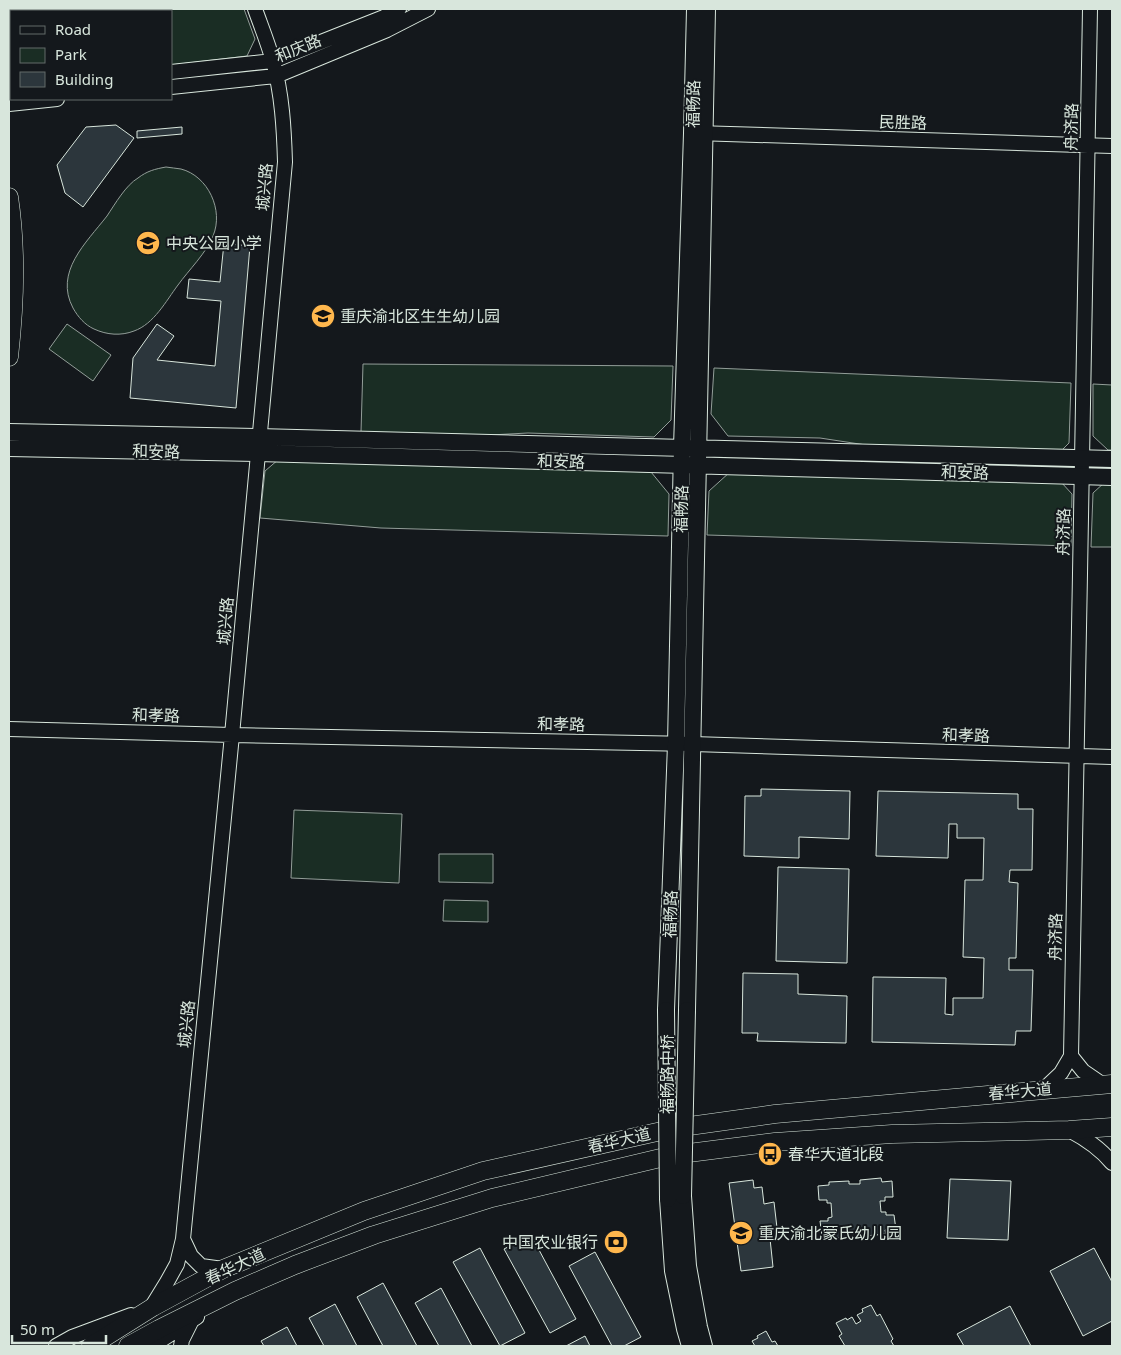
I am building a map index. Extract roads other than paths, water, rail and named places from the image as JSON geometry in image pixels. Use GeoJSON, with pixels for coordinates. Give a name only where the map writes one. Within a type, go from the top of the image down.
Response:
{"type":"FeatureCollection","features":[{"type":"Feature","properties":{"kind":"main road","name":"福畅路"},"geometry":{"type":"LineString","coordinates":[[666,1010],[676,744],[690,465],[699,448],[698,133],[694,9]]}},
{"type":"Feature","properties":{"kind":"main road","name":"福畅路"},"geometry":{"type":"LineString","coordinates":[[687,1010],[693,744],[690,465],[682,447],[698,133],[707,9]]}},
{"type":"Feature","properties":{"kind":"main road"},"geometry":{"type":"LineString","coordinates":[[9,197],[15,270],[9,357]]}},
{"type":"Feature","properties":{"kind":"main road","name":"和安路"},"geometry":{"type":"LineString","coordinates":[[9,432],[690,465],[1112,476]]}},
{"type":"Feature","properties":{"kind":"main road","name":"和安路"},"geometry":{"type":"LineString","coordinates":[[9,448],[258,445],[682,447],[1112,458]]}},
{"type":"Feature","properties":{"kind":"main road","name":"福畅路中桥"},"geometry":{"type":"LineString","coordinates":[[666,1010],[676,1197]]}},
{"type":"Feature","properties":{"kind":"main road","name":"福畅路中桥"},"geometry":{"type":"LineString","coordinates":[[676,1197],[687,1010]]}},
{"type":"Feature","properties":{"kind":"main road","name":"春华大道"},"geometry":{"type":"LineString","coordinates":[[91,1346],[152,1307],[223,1269],[364,1211],[483,1171],[675,1128],[775,1114],[1107,1084]]}},
{"type":"Feature","properties":{"kind":"main road","name":"春华大道"},"geometry":{"type":"LineString","coordinates":[[128,1346],[235,1290],[374,1236],[492,1198],[673,1156],[775,1142],[892,1134],[1069,1130],[1112,1127]]}},
{"type":"Feature","properties":{"kind":"main road"},"geometry":{"type":"LineString","coordinates":[[676,1197],[674,1271],[690,1346]]}},
{"type":"Feature","properties":{"kind":"main road"},"geometry":{"type":"LineString","coordinates":[[676,1197],[704,1346]]}},
{"type":"Feature","properties":{"kind":"street","name":"城兴路"},"geometry":{"type":"LineString","coordinates":[[152,1307],[177,1264],[183,1238],[232,735],[284,162],[283,119],[276,76],[273,61],[255,9]]}},
{"type":"Feature","properties":{"kind":"street","name":"和庆路"},"geometry":{"type":"LineString","coordinates":[[172,72],[273,61],[384,17],[399,9]]}},
{"type":"Feature","properties":{"kind":"street","name":"和庆路"},"geometry":{"type":"LineString","coordinates":[[172,87],[276,76],[387,30],[428,9]]}},
{"type":"Feature","properties":{"kind":"street","name":"舟济路"},"geometry":{"type":"LineString","coordinates":[[1071,1056],[1090,9]]}},
{"type":"Feature","properties":{"kind":"street"},"geometry":{"type":"LineString","coordinates":[[9,104],[47,100]]}},
{"type":"Feature","properties":{"kind":"street","name":"民胜路"},"geometry":{"type":"LineString","coordinates":[[698,133],[1112,146]]}},
{"type":"Feature","properties":{"kind":"street","name":"和孝路"},"geometry":{"type":"LineString","coordinates":[[9,729],[693,744],[1112,757]]}},
{"type":"Feature","properties":{"kind":"street"},"geometry":{"type":"LineString","coordinates":[[1044,1089],[1061,1073],[1071,1056],[1083,1072],[1107,1084]]}},
{"type":"Feature","properties":{"kind":"street"},"geometry":{"type":"LineString","coordinates":[[1069,1130],[1091,1142],[1112,1163]]}},
{"type":"Feature","properties":{"kind":"street"},"geometry":{"type":"LineString","coordinates":[[183,1238],[191,1256],[201,1266],[223,1269]]}},
{"type":"Feature","properties":{"kind":"street","name":"春华大道"},"geometry":{"type":"LineString","coordinates":[[152,1346],[191,1322],[235,1290]]}},
{"type":"Feature","properties":{"kind":"street","name":"春华大道"},"geometry":{"type":"LineString","coordinates":[[56,1346],[72,1337],[152,1307]]}},
{"type":"Feature","properties":{"kind":"street"},"geometry":{"type":"LineString","coordinates":[[181,1346],[191,1322]]}},
{"type":"Feature","properties":{"kind":"place","name":"中央公园小学"},"geometry":{"type":"Point","coordinates":[148,243]}},
{"type":"Feature","properties":{"kind":"place","name":"重庆渝北区生生幼儿园"},"geometry":{"type":"Point","coordinates":[323,316]}},
{"type":"Feature","properties":{"kind":"place","name":"春华大道北段"},"geometry":{"type":"Point","coordinates":[770,1154]}},
{"type":"Feature","properties":{"kind":"place","name":"重庆渝北蒙氏幼儿园"},"geometry":{"type":"Point","coordinates":[741,1233]}},
{"type":"Feature","properties":{"kind":"place","name":"中国农业银行"},"geometry":{"type":"Point","coordinates":[616,1242]}}]}
